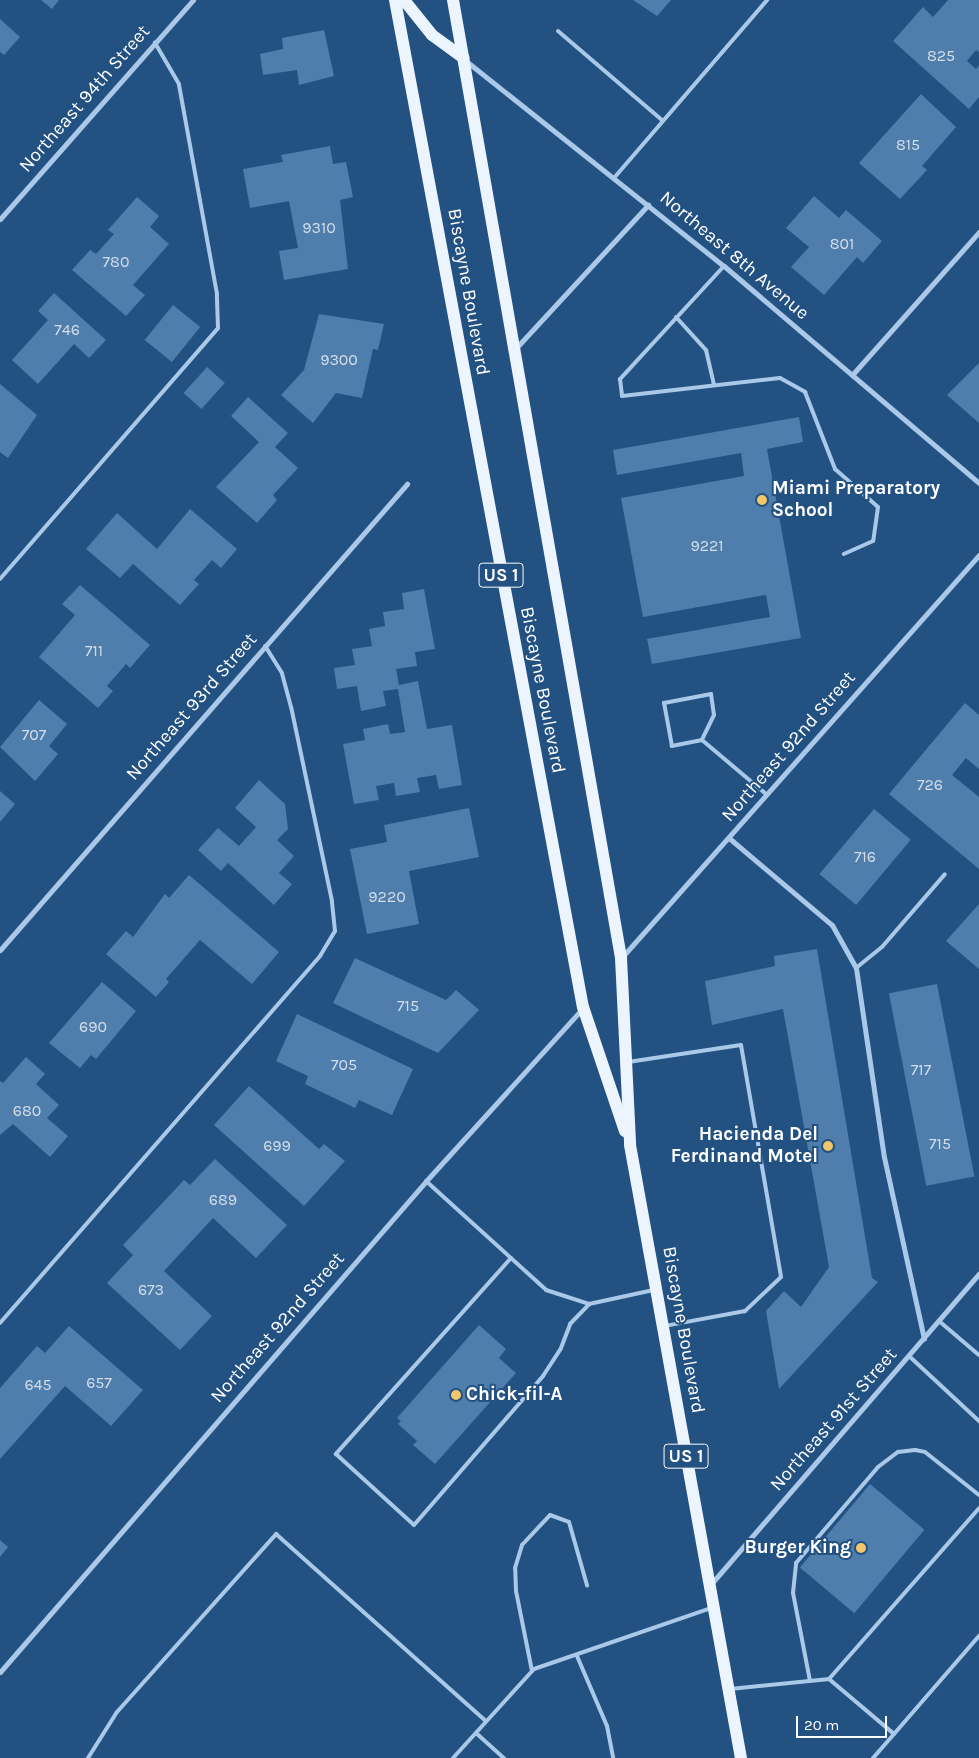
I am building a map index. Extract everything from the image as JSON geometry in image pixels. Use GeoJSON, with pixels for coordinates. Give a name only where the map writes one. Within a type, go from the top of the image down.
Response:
{"type":"FeatureCollection","features":[{"type":"Feature","properties":{"kind":"main road","name":"Biscayne Boulevard"},"geometry":{"type":"LineString","coordinates":[[395,0],[583,1007],[630,1145]]}},
{"type":"Feature","properties":{"kind":"main road"},"geometry":{"type":"LineString","coordinates":[[404,0],[432,35],[464,58]]}},
{"type":"Feature","properties":{"kind":"main road","name":"Biscayne Boulevard"},"geometry":{"type":"LineString","coordinates":[[453,0],[621,958],[630,1145],[741,1758]]}},
{"type":"Feature","properties":{"kind":"street","name":"Northeast 94th Street"},"geometry":{"type":"LineString","coordinates":[[0,219],[193,0]]}},
{"type":"Feature","properties":{"kind":"street","name":"Northeast 8th Avenue"},"geometry":{"type":"LineString","coordinates":[[464,58],[724,266],[979,483]]}},
{"type":"Feature","properties":{"kind":"street"},"geometry":{"type":"LineString","coordinates":[[515,348],[648,205]]}},
{"type":"Feature","properties":{"kind":"street"},"geometry":{"type":"LineString","coordinates":[[852,375],[979,232]]}},
{"type":"Feature","properties":{"kind":"street","name":"Northeast 93rd Street"},"geometry":{"type":"LineString","coordinates":[[0,950],[407,484]]}},
{"type":"Feature","properties":{"kind":"street","name":"Northeast 92nd Street"},"geometry":{"type":"LineString","coordinates":[[621,958],[979,555]]}},
{"type":"Feature","properties":{"kind":"street"},"geometry":{"type":"LineString","coordinates":[[729,838],[832,925],[856,968],[884,1157],[924,1340]]}},
{"type":"Feature","properties":{"kind":"street","name":"Northeast 92nd Street"},"geometry":{"type":"LineString","coordinates":[[0,1672],[426,1181],[583,1007]]}},
{"type":"Feature","properties":{"kind":"street","name":"Northeast 91st Street"},"geometry":{"type":"LineString","coordinates":[[710,1585],[924,1340],[979,1274]]}},
{"type":"Feature","properties":{"kind":"lane"},"geometry":{"type":"LineString","coordinates":[[614,178],[767,0]]}},
{"type":"Feature","properties":{"kind":"lane"},"geometry":{"type":"LineString","coordinates":[[558,31],[662,121]]}},
{"type":"Feature","properties":{"kind":"lane"},"geometry":{"type":"LineString","coordinates":[[0,579],[218,328],[217,294],[179,84],[155,43]]}},
{"type":"Feature","properties":{"kind":"lane"},"geometry":{"type":"LineString","coordinates":[[724,266],[620,379],[622,396],[780,378],[805,392],[835,469],[878,507],[873,541],[844,554]]}},
{"type":"Feature","properties":{"kind":"lane"},"geometry":{"type":"LineString","coordinates":[[676,317],[706,350],[714,385]]}},
{"type":"Feature","properties":{"kind":"lane"},"geometry":{"type":"LineString","coordinates":[[0,1323],[320,956],[335,930],[332,902],[291,707],[282,673],[265,646]]}},
{"type":"Feature","properties":{"kind":"lane"},"geometry":{"type":"LineString","coordinates":[[711,694],[714,715],[702,740],[672,746],[664,703],[711,694]]}},
{"type":"Feature","properties":{"kind":"lane"},"geometry":{"type":"LineString","coordinates":[[702,740],[767,795]]}},
{"type":"Feature","properties":{"kind":"lane"},"geometry":{"type":"LineString","coordinates":[[856,968],[882,947],[945,874]]}},
{"type":"Feature","properties":{"kind":"lane"},"geometry":{"type":"LineString","coordinates":[[626,1062],[741,1045],[781,1277],[746,1311],[663,1326]]}},
{"type":"Feature","properties":{"kind":"lane"},"geometry":{"type":"LineString","coordinates":[[426,1181],[546,1290],[589,1304],[656,1289]]}},
{"type":"Feature","properties":{"kind":"lane"},"geometry":{"type":"LineString","coordinates":[[511,1258],[336,1454],[414,1525],[548,1369],[570,1324],[589,1304]]}},
{"type":"Feature","properties":{"kind":"lane"},"geometry":{"type":"LineString","coordinates":[[939,1322],[979,1355]]}},
{"type":"Feature","properties":{"kind":"lane"},"geometry":{"type":"LineString","coordinates":[[909,1356],[979,1420]]}},
{"type":"Feature","properties":{"kind":"lane"},"geometry":{"type":"LineString","coordinates":[[810,1681],[793,1594],[796,1563],[878,1467],[898,1452],[920,1451],[979,1494]]}},
{"type":"Feature","properties":{"kind":"lane"},"geometry":{"type":"LineString","coordinates":[[729,1689],[829,1679],[979,1508]]}},
{"type":"Feature","properties":{"kind":"lane"},"geometry":{"type":"LineString","coordinates":[[532,1670],[516,1591],[515,1568],[522,1545],[550,1515],[569,1522],[587,1585]]}},
{"type":"Feature","properties":{"kind":"lane"},"geometry":{"type":"LineString","coordinates":[[88,1758],[117,1712],[276,1534],[486,1721]]}},
{"type":"Feature","properties":{"kind":"lane"},"geometry":{"type":"LineString","coordinates":[[453,1758],[532,1670],[714,1607]]}},
{"type":"Feature","properties":{"kind":"lane"},"geometry":{"type":"LineString","coordinates":[[873,1758],[979,1636]]}},
{"type":"Feature","properties":{"kind":"lane"},"geometry":{"type":"LineString","coordinates":[[577,1656],[607,1726],[613,1758]]}},
{"type":"Feature","properties":{"kind":"lane"},"geometry":{"type":"LineString","coordinates":[[829,1679],[894,1734]]}},
{"type":"Feature","properties":{"kind":"lane"},"geometry":{"type":"LineString","coordinates":[[476,1733],[504,1758]]}},
{"type":"Feature","properties":{"kind":"building"},"geometry":{"type":"Polygon","coordinates":[[[41,0],[59,0],[52,9],[41,0]]]}},
{"type":"Feature","properties":{"kind":"building"},"geometry":{"type":"Polygon","coordinates":[[[633,0],[671,0],[657,16],[633,0]]]}},
{"type":"Feature","properties":{"kind":"building"},"geometry":{"type":"Polygon","coordinates":[[[948,0],[979,0],[979,52],[976,50],[967,61],[976,69],[979,65],[979,97],[969,109],[893,41],[923,7],[933,17],[948,0]]]}},
{"type":"Feature","properties":{"kind":"building"},"geometry":{"type":"Polygon","coordinates":[[[0,19],[20,37],[4,55],[0,52],[0,19]]]}},
{"type":"Feature","properties":{"kind":"building"},"geometry":{"type":"Polygon","coordinates":[[[324,30],[334,76],[299,85],[297,70],[263,75],[260,54],[283,49],[282,38],[324,30]]]}},
{"type":"Feature","properties":{"kind":"building"},"geometry":{"type":"Polygon","coordinates":[[[921,94],[956,127],[922,166],[927,170],[900,199],[859,163],[921,94]]]}},
{"type":"Feature","properties":{"kind":"building"},"geometry":{"type":"Polygon","coordinates":[[[330,146],[333,164],[346,162],[353,197],[340,200],[348,269],[284,280],[279,251],[298,248],[289,201],[250,208],[243,169],[283,162],[281,155],[330,146]]]}},
{"type":"Feature","properties":{"kind":"building"},"geometry":{"type":"Polygon","coordinates":[[[814,196],[839,218],[846,210],[882,241],[863,263],[857,257],[824,295],[791,267],[809,247],[786,228],[814,196]]]}},
{"type":"Feature","properties":{"kind":"building"},"geometry":{"type":"Polygon","coordinates":[[[137,197],[159,216],[150,227],[169,244],[133,285],[145,295],[126,316],[72,270],[90,250],[96,254],[114,234],[108,230],[137,197]]]}},
{"type":"Feature","properties":{"kind":"building"},"geometry":{"type":"Polygon","coordinates":[[[54,293],[106,340],[89,358],[74,344],[38,384],[12,360],[48,320],[38,311],[54,293]]]}},
{"type":"Feature","properties":{"kind":"building"},"geometry":{"type":"Polygon","coordinates":[[[173,305],[200,327],[172,362],[145,340],[173,305]]]}},
{"type":"Feature","properties":{"kind":"building"},"geometry":{"type":"Polygon","coordinates":[[[319,314],[384,324],[378,350],[373,349],[362,398],[336,393],[313,423],[281,395],[304,370],[319,314]]]}},
{"type":"Feature","properties":{"kind":"building"},"geometry":{"type":"Polygon","coordinates":[[[979,363],[979,423],[947,395],[979,363]]]}},
{"type":"Feature","properties":{"kind":"building"},"geometry":{"type":"Polygon","coordinates":[[[207,367],[225,383],[201,409],[184,393],[207,367]]]}},
{"type":"Feature","properties":{"kind":"building"},"geometry":{"type":"Polygon","coordinates":[[[0,384],[37,415],[8,458],[0,452],[0,384]]]}},
{"type":"Feature","properties":{"kind":"building"},"geometry":{"type":"Polygon","coordinates":[[[248,397],[288,433],[275,447],[298,468],[273,495],[277,500],[257,523],[216,487],[259,442],[231,416],[248,397]]]}},
{"type":"Feature","properties":{"kind":"building"},"geometry":{"type":"Polygon","coordinates":[[[799,417],[803,442],[767,449],[801,638],[652,664],[647,639],[770,617],[766,595],[643,617],[621,498],[744,476],[741,453],[617,475],[613,450],[799,417]]]}},
{"type":"Feature","properties":{"kind":"building"},"geometry":{"type":"Polygon","coordinates":[[[190,509],[237,549],[221,568],[212,560],[194,580],[199,584],[180,605],[133,564],[120,578],[86,549],[117,513],[157,549],[190,509]]]}},
{"type":"Feature","properties":{"kind":"building"},"geometry":{"type":"Polygon","coordinates":[[[80,585],[150,645],[130,668],[126,664],[107,686],[113,691],[98,708],[39,657],[75,615],[62,604],[80,585]]]}},
{"type":"Feature","properties":{"kind":"building"},"geometry":{"type":"Polygon","coordinates":[[[424,589],[435,649],[415,652],[417,666],[396,669],[399,685],[418,681],[427,729],[452,725],[462,785],[439,789],[436,775],[417,778],[420,792],[396,796],[394,783],[376,786],[379,800],[354,804],[343,744],[365,740],[363,729],[388,724],[390,734],[405,732],[398,689],[383,691],[386,706],[361,711],[357,686],[337,689],[334,668],[355,665],[352,649],[372,646],[369,629],[385,626],[383,612],[404,609],[402,593],[424,589]]]}},
{"type":"Feature","properties":{"kind":"building"},"geometry":{"type":"Polygon","coordinates":[[[39,700],[67,724],[49,746],[58,754],[35,781],[0,747],[39,700]]]}},
{"type":"Feature","properties":{"kind":"building"},"geometry":{"type":"Polygon","coordinates":[[[965,703],[979,715],[979,769],[966,758],[952,775],[979,797],[979,869],[889,794],[965,703]]]}},
{"type":"Feature","properties":{"kind":"building"},"geometry":{"type":"Polygon","coordinates":[[[259,780],[285,804],[288,829],[277,840],[294,856],[279,873],[292,884],[274,905],[228,863],[221,871],[198,850],[218,828],[239,846],[256,827],[235,808],[259,780]]]}},
{"type":"Feature","properties":{"kind":"building"},"geometry":{"type":"Polygon","coordinates":[[[0,791],[15,804],[0,822],[0,791]]]}},
{"type":"Feature","properties":{"kind":"building"},"geometry":{"type":"Polygon","coordinates":[[[469,808],[479,857],[409,871],[419,924],[367,934],[350,849],[387,842],[384,825],[469,808]]]}},
{"type":"Feature","properties":{"kind":"building"},"geometry":{"type":"Polygon","coordinates":[[[874,809],[911,840],[856,905],[819,874],[874,809]]]}},
{"type":"Feature","properties":{"kind":"building"},"geometry":{"type":"Polygon","coordinates":[[[189,875],[279,952],[252,984],[200,940],[166,979],[169,982],[156,997],[106,954],[126,931],[133,937],[165,894],[169,898],[189,875]]]}},
{"type":"Feature","properties":{"kind":"building"},"geometry":{"type":"Polygon","coordinates":[[[979,904],[979,969],[946,941],[979,904]]]}},
{"type":"Feature","properties":{"kind":"building","name":"Hacienda Del Ferdinand Motel"},"geometry":{"type":"Polygon","coordinates":[[[817,949],[872,1278],[878,1282],[779,1389],[766,1311],[784,1291],[801,1307],[829,1267],[783,1009],[712,1025],[705,981],[775,966],[774,956],[817,949]]]}},
{"type":"Feature","properties":{"kind":"building"},"geometry":{"type":"Polygon","coordinates":[[[355,958],[446,1000],[456,990],[479,1010],[438,1053],[333,1003],[355,958]]]}},
{"type":"Feature","properties":{"kind":"building"},"geometry":{"type":"Polygon","coordinates":[[[102,982],[136,1011],[96,1059],[91,1055],[80,1068],[49,1043],[102,982]]]}},
{"type":"Feature","properties":{"kind":"building"},"geometry":{"type":"Polygon","coordinates":[[[937,984],[974,1176],[926,1186],[889,993],[937,984]]]}},
{"type":"Feature","properties":{"kind":"building"},"geometry":{"type":"Polygon","coordinates":[[[297,1014],[413,1069],[392,1115],[359,1100],[355,1108],[305,1084],[308,1076],[276,1061],[297,1014]]]}},
{"type":"Feature","properties":{"kind":"building"},"geometry":{"type":"Polygon","coordinates":[[[26,1057],[45,1074],[36,1084],[59,1105],[47,1118],[68,1136],[50,1157],[13,1124],[0,1135],[0,1081],[3,1083],[26,1057]]]}},
{"type":"Feature","properties":{"kind":"building"},"geometry":{"type":"Polygon","coordinates":[[[249,1086],[319,1149],[324,1144],[345,1161],[304,1206],[214,1125],[249,1086]]]}},
{"type":"Feature","properties":{"kind":"building"},"geometry":{"type":"Polygon","coordinates":[[[215,1159],[287,1225],[256,1258],[213,1218],[164,1271],[212,1316],[180,1350],[107,1283],[133,1255],[123,1245],[184,1180],[190,1185],[215,1159]]]}},
{"type":"Feature","properties":{"kind":"building","name":"Chick-fil-A"},"geometry":{"type":"Polygon","coordinates":[[[479,1325],[506,1349],[499,1358],[516,1373],[435,1464],[413,1445],[417,1441],[398,1424],[401,1421],[397,1418],[479,1325]]]}},
{"type":"Feature","properties":{"kind":"building"},"geometry":{"type":"Polygon","coordinates":[[[69,1326],[143,1390],[111,1426],[65,1386],[0,1459],[0,1388],[37,1346],[45,1353],[69,1326]]]}},
{"type":"Feature","properties":{"kind":"building","name":"Burger King"},"geometry":{"type":"Polygon","coordinates":[[[870,1484],[924,1530],[854,1613],[800,1567],[870,1484]]]}},
{"type":"Feature","properties":{"kind":"building"},"geometry":{"type":"Polygon","coordinates":[[[0,1540],[8,1547],[0,1557],[0,1540]]]}},
{"type":"Feature","properties":{"kind":"place","name":"Miami Preparatory School"},"geometry":{"type":"Point","coordinates":[762,500]}},
{"type":"Feature","properties":{"kind":"place","name":"Hacienda Del Ferdinand Motel"},"geometry":{"type":"Point","coordinates":[828,1146]}},
{"type":"Feature","properties":{"kind":"place","name":"Chick-fil-A"},"geometry":{"type":"Point","coordinates":[456,1395]}},
{"type":"Feature","properties":{"kind":"place","name":"Burger King"},"geometry":{"type":"Point","coordinates":[861,1548]}}]}
